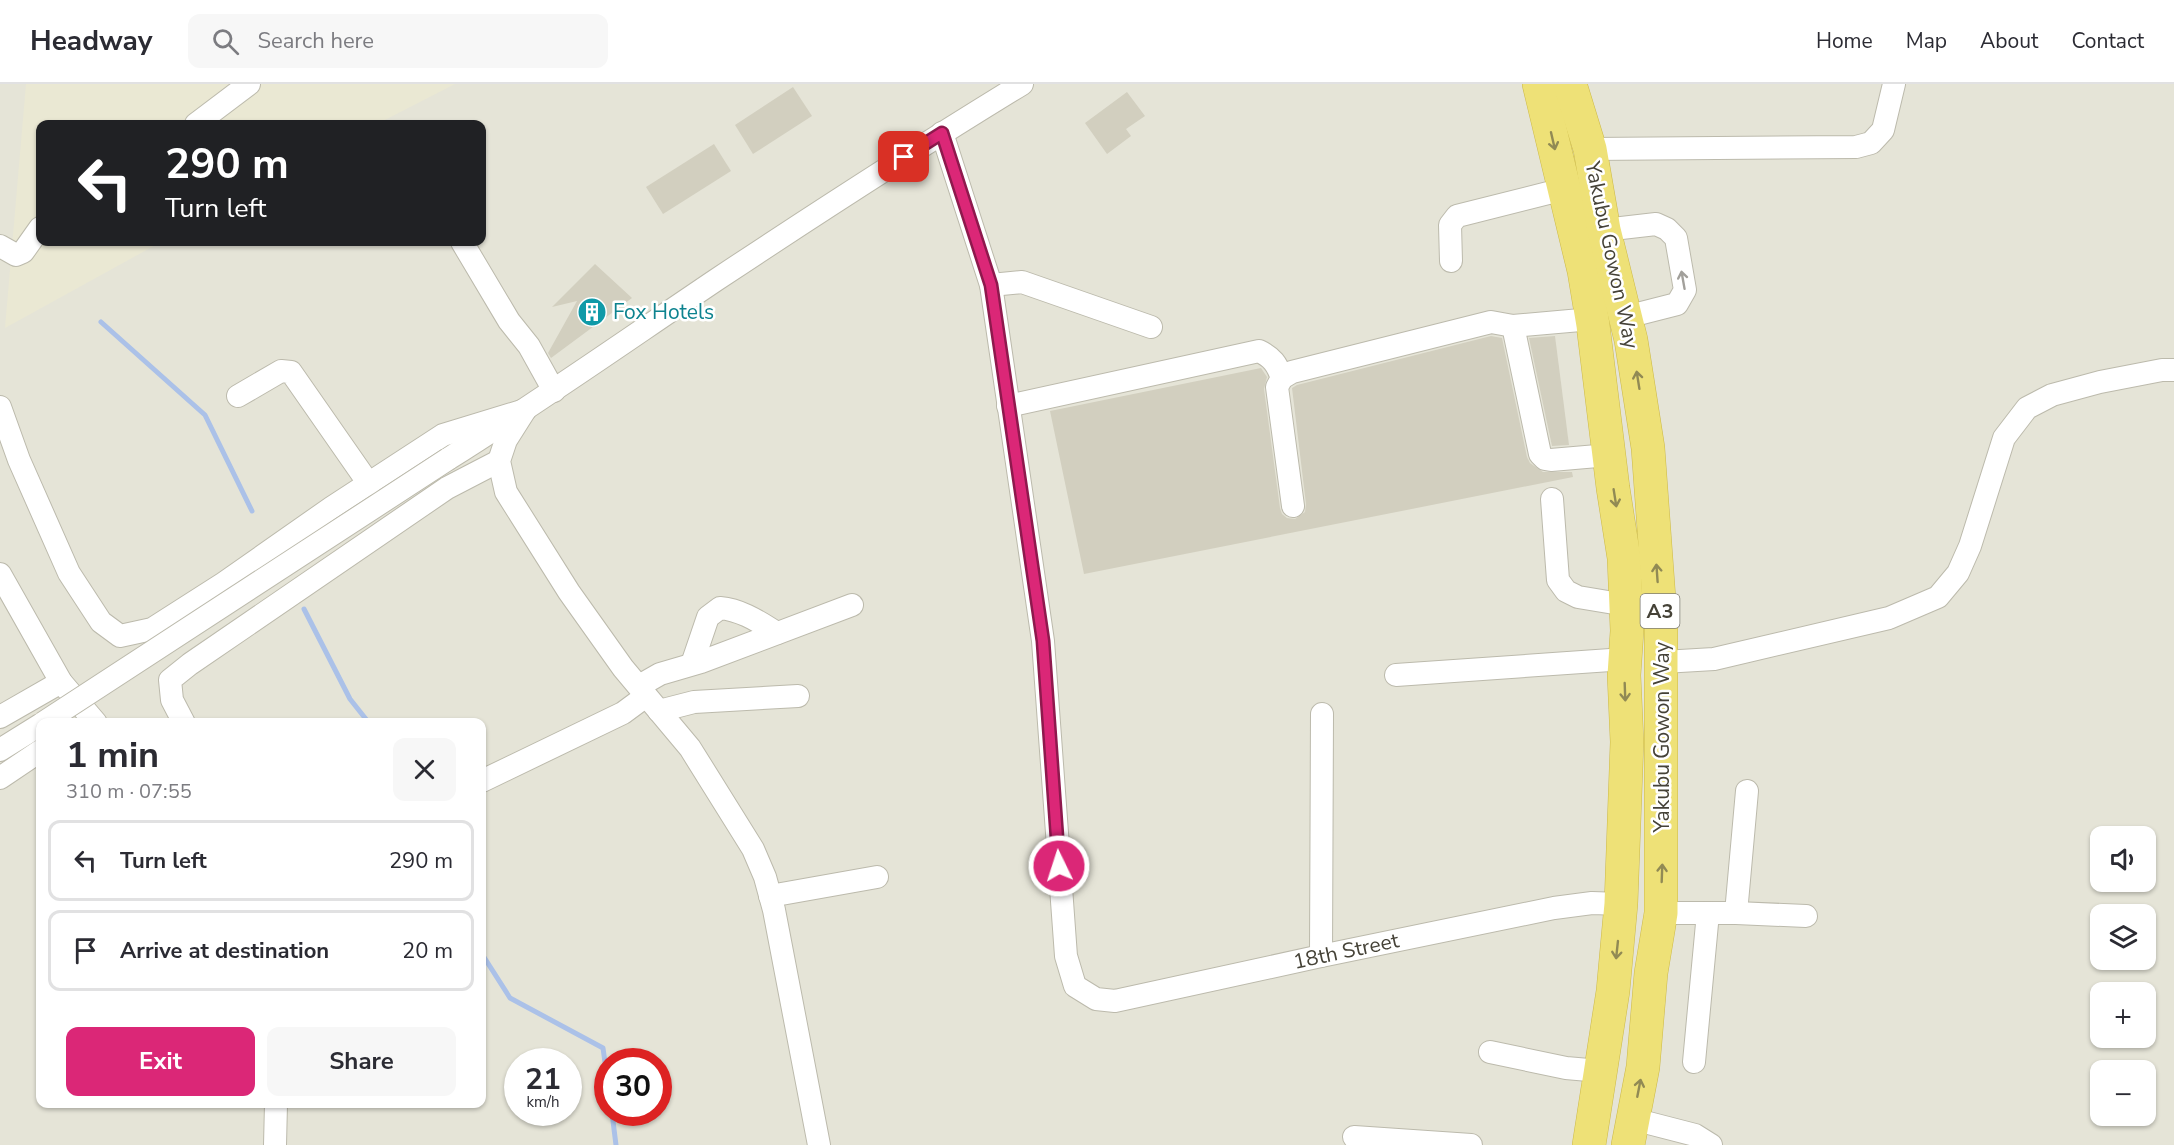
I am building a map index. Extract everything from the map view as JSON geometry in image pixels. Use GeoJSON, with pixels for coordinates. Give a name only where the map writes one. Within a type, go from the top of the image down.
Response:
{"type":"FeatureCollection","features":[{"type":"Feature","properties":{"kind":"highway","name":"Yakubu Gowon Way"},"geometry":{"type":"LineString","coordinates":[[1539,84],[1584,271],[1624,558],[1627,631],[1625,659],[1627,742],[1621,904],[1613,991],[1588,1145]]}},
{"type":"Feature","properties":{"kind":"highway","name":"Yakubu Gowon Way"},"geometry":{"type":"LineString","coordinates":[[1570,84],[1590,149],[1604,230],[1626,318],[1648,448],[1662,662],[1661,913],[1651,973],[1643,1067],[1630,1132]]}},
{"type":"Feature","properties":{"kind":"street"},"geometry":{"type":"LineString","coordinates":[[201,120],[249,84]]}},
{"type":"Feature","properties":{"kind":"street"},"geometry":{"type":"LineString","coordinates":[[51,718],[554,391],[716,280],[942,133],[1022,84]]}},
{"type":"Feature","properties":{"kind":"street"},"geometry":{"type":"LineString","coordinates":[[1590,149],[1863,145],[1871,143],[1883,130],[1894,84]]}},
{"type":"Feature","properties":{"kind":"street"},"geometry":{"type":"LineString","coordinates":[[942,133],[991,285],[1008,406],[1259,351],[1268,355],[1276,364],[1282,378]]}},
{"type":"Feature","properties":{"kind":"street"},"geometry":{"type":"LineString","coordinates":[[1451,261],[1450,225],[1457,216],[1564,189]]}},
{"type":"Feature","properties":{"kind":"street"},"geometry":{"type":"LineString","coordinates":[[1604,230],[1656,224],[1667,229],[1676,238],[1685,290],[1677,304],[1626,318]]}},
{"type":"Feature","properties":{"kind":"street"},"geometry":{"type":"LineString","coordinates":[[0,246],[16,255],[23,252],[36,234]]}},
{"type":"Feature","properties":{"kind":"street"},"geometry":{"type":"LineString","coordinates":[[464,246],[509,321],[530,346],[554,391]]}},
{"type":"Feature","properties":{"kind":"street"},"geometry":{"type":"LineString","coordinates":[[991,285],[1022,282],[1151,327]]}},
{"type":"Feature","properties":{"kind":"street"},"geometry":{"type":"LineString","coordinates":[[1293,506],[1277,387],[1282,378],[1292,372],[1491,322],[1513,326],[1592,319]]}},
{"type":"Feature","properties":{"kind":"street"},"geometry":{"type":"LineString","coordinates":[[1513,326],[1540,454],[1545,459],[1551,460],[1610,455]]}},
{"type":"Feature","properties":{"kind":"street"},"geometry":{"type":"LineString","coordinates":[[1662,662],[1714,659],[1877,621],[1938,597],[1958,573],[1970,546],[2004,438],[2027,408],[2052,395],[2100,382],[2162,370],[2174,370]]}},
{"type":"Feature","properties":{"kind":"street"},"geometry":{"type":"LineString","coordinates":[[238,396],[281,371],[291,372],[369,484]]}},
{"type":"Feature","properties":{"kind":"street","name":"18th Street"},"geometry":{"type":"LineString","coordinates":[[1008,406],[1043,641],[1066,956],[1075,986],[1096,999],[1114,1001],[1554,908],[1592,903],[1621,904]]}},
{"type":"Feature","properties":{"kind":"street"},"geometry":{"type":"LineString","coordinates":[[0,407],[19,460],[69,573],[101,622],[120,636],[152,629],[443,435],[525,410]]}},
{"type":"Feature","properties":{"kind":"street"},"geometry":{"type":"LineString","coordinates":[[525,410],[506,440],[498,461],[506,492],[569,592],[623,668],[690,748],[753,849],[765,877],[819,1145]]}},
{"type":"Feature","properties":{"kind":"street"},"geometry":{"type":"LineString","coordinates":[[181,718],[172,700],[170,680],[189,664],[447,488],[498,461]]}},
{"type":"Feature","properties":{"kind":"street"},"geometry":{"type":"LineString","coordinates":[[1552,499],[1558,580],[1566,591],[1578,597],[1626,605]]}},
{"type":"Feature","properties":{"kind":"street"},"geometry":{"type":"LineString","coordinates":[[0,574],[61,682],[88,718]]}},
{"type":"Feature","properties":{"kind":"street"},"geometry":{"type":"LineString","coordinates":[[486,780],[623,713],[648,698],[660,674],[852,605]]}},
{"type":"Feature","properties":{"kind":"street"},"geometry":{"type":"LineString","coordinates":[[692,664],[708,617],[720,608],[732,609],[777,633]]}},
{"type":"Feature","properties":{"kind":"street"},"geometry":{"type":"LineString","coordinates":[[1396,675],[1625,659]]}},
{"type":"Feature","properties":{"kind":"street"},"geometry":{"type":"LineString","coordinates":[[0,717],[61,682]]}},
{"type":"Feature","properties":{"kind":"street"},"geometry":{"type":"LineString","coordinates":[[648,698],[694,702],[798,696]]}},
{"type":"Feature","properties":{"kind":"street"},"geometry":{"type":"LineString","coordinates":[[1321,956],[1322,714]]}},
{"type":"Feature","properties":{"kind":"street"},"geometry":{"type":"LineString","coordinates":[[0,750],[36,728]]}},
{"type":"Feature","properties":{"kind":"street"},"geometry":{"type":"LineString","coordinates":[[0,778],[36,754]]}},
{"type":"Feature","properties":{"kind":"street"},"geometry":{"type":"LineString","coordinates":[[1736,913],[1747,791]]}},
{"type":"Feature","properties":{"kind":"street"},"geometry":{"type":"LineString","coordinates":[[770,896],[877,877]]}},
{"type":"Feature","properties":{"kind":"street"},"geometry":{"type":"LineString","coordinates":[[1661,913],[1806,916]]}},
{"type":"Feature","properties":{"kind":"street"},"geometry":{"type":"LineString","coordinates":[[1694,1062],[1708,913]]}},
{"type":"Feature","properties":{"kind":"street"},"geometry":{"type":"LineString","coordinates":[[1490,1052],[1566,1068],[1600,1071]]}},
{"type":"Feature","properties":{"kind":"street"},"geometry":{"type":"LineString","coordinates":[[275,1145],[276,1108]]}},
{"type":"Feature","properties":{"kind":"street"},"geometry":{"type":"LineString","coordinates":[[1630,1132],[1695,1135],[1711,1145]]}},
{"type":"Feature","properties":{"kind":"street"},"geometry":{"type":"LineString","coordinates":[[1354,1137],[1471,1145]]}},
{"type":"Feature","properties":{"kind":"shaded area"},"geometry":{"type":"Polygon","coordinates":[[[0,84],[2174,84],[2174,1145],[0,1145],[0,84]]]}},
{"type":"Feature","properties":{"kind":"shaded area"},"geometry":{"type":"Polygon","coordinates":[[[26,84],[455,84],[385,120],[36,120],[36,246],[154,246],[5,328],[26,84]]]}},
{"type":"Feature","properties":{"kind":"building"},"geometry":{"type":"Polygon","coordinates":[[[793,87],[812,116],[753,154],[735,125],[793,87]]]}},
{"type":"Feature","properties":{"kind":"building"},"geometry":{"type":"Polygon","coordinates":[[[1127,92],[1145,116],[1126,129],[1131,136],[1107,154],[1085,123],[1127,92]]]}},
{"type":"Feature","properties":{"kind":"building"},"geometry":{"type":"Polygon","coordinates":[[[714,144],[731,171],[663,214],[646,187],[714,144]]]}},
{"type":"Feature","properties":{"kind":"building","name":"Fox Hotels"},"geometry":{"type":"Polygon","coordinates":[[[595,264],[632,298],[551,358],[548,353],[577,301],[552,307],[595,264]]]}},
{"type":"Feature","properties":{"kind":"building"},"geometry":{"type":"Polygon","coordinates":[[[1491,336],[1502,338],[1530,463],[1543,472],[1572,472],[1573,477],[1084,574],[1050,411],[1261,368],[1267,377],[1264,389],[1280,508],[1282,514],[1287,518],[1295,519],[1305,512],[1306,504],[1292,388],[1491,336]]]}},
{"type":"Feature","properties":{"kind":"building"},"geometry":{"type":"Polygon","coordinates":[[[1555,336],[1569,445],[1552,446],[1529,338],[1555,336]]]}},
{"type":"Feature","properties":{"kind":"waterway"},"geometry":{"type":"LineString","coordinates":[[101,322],[205,415],[252,511]]}},
{"type":"Feature","properties":{"kind":"waterway"},"geometry":{"type":"LineString","coordinates":[[304,609],[350,699],[365,718]]}},
{"type":"Feature","properties":{"kind":"waterway"},"geometry":{"type":"LineString","coordinates":[[486,960],[510,998],[603,1048]]}},
{"type":"Feature","properties":{"kind":"waterway"},"geometry":{"type":"LineString","coordinates":[[614,1126],[616,1145]]}},
{"type":"Feature","properties":{"kind":"place","name":"Fox Hotels"},"geometry":{"type":"Point","coordinates":[592,312]}},
{"type":"Feature","properties":{"kind":"route"},"geometry":{"type":"LineString","coordinates":[[904,157],[942,133],[991,285],[1043,641],[1059,866]]}}]}
